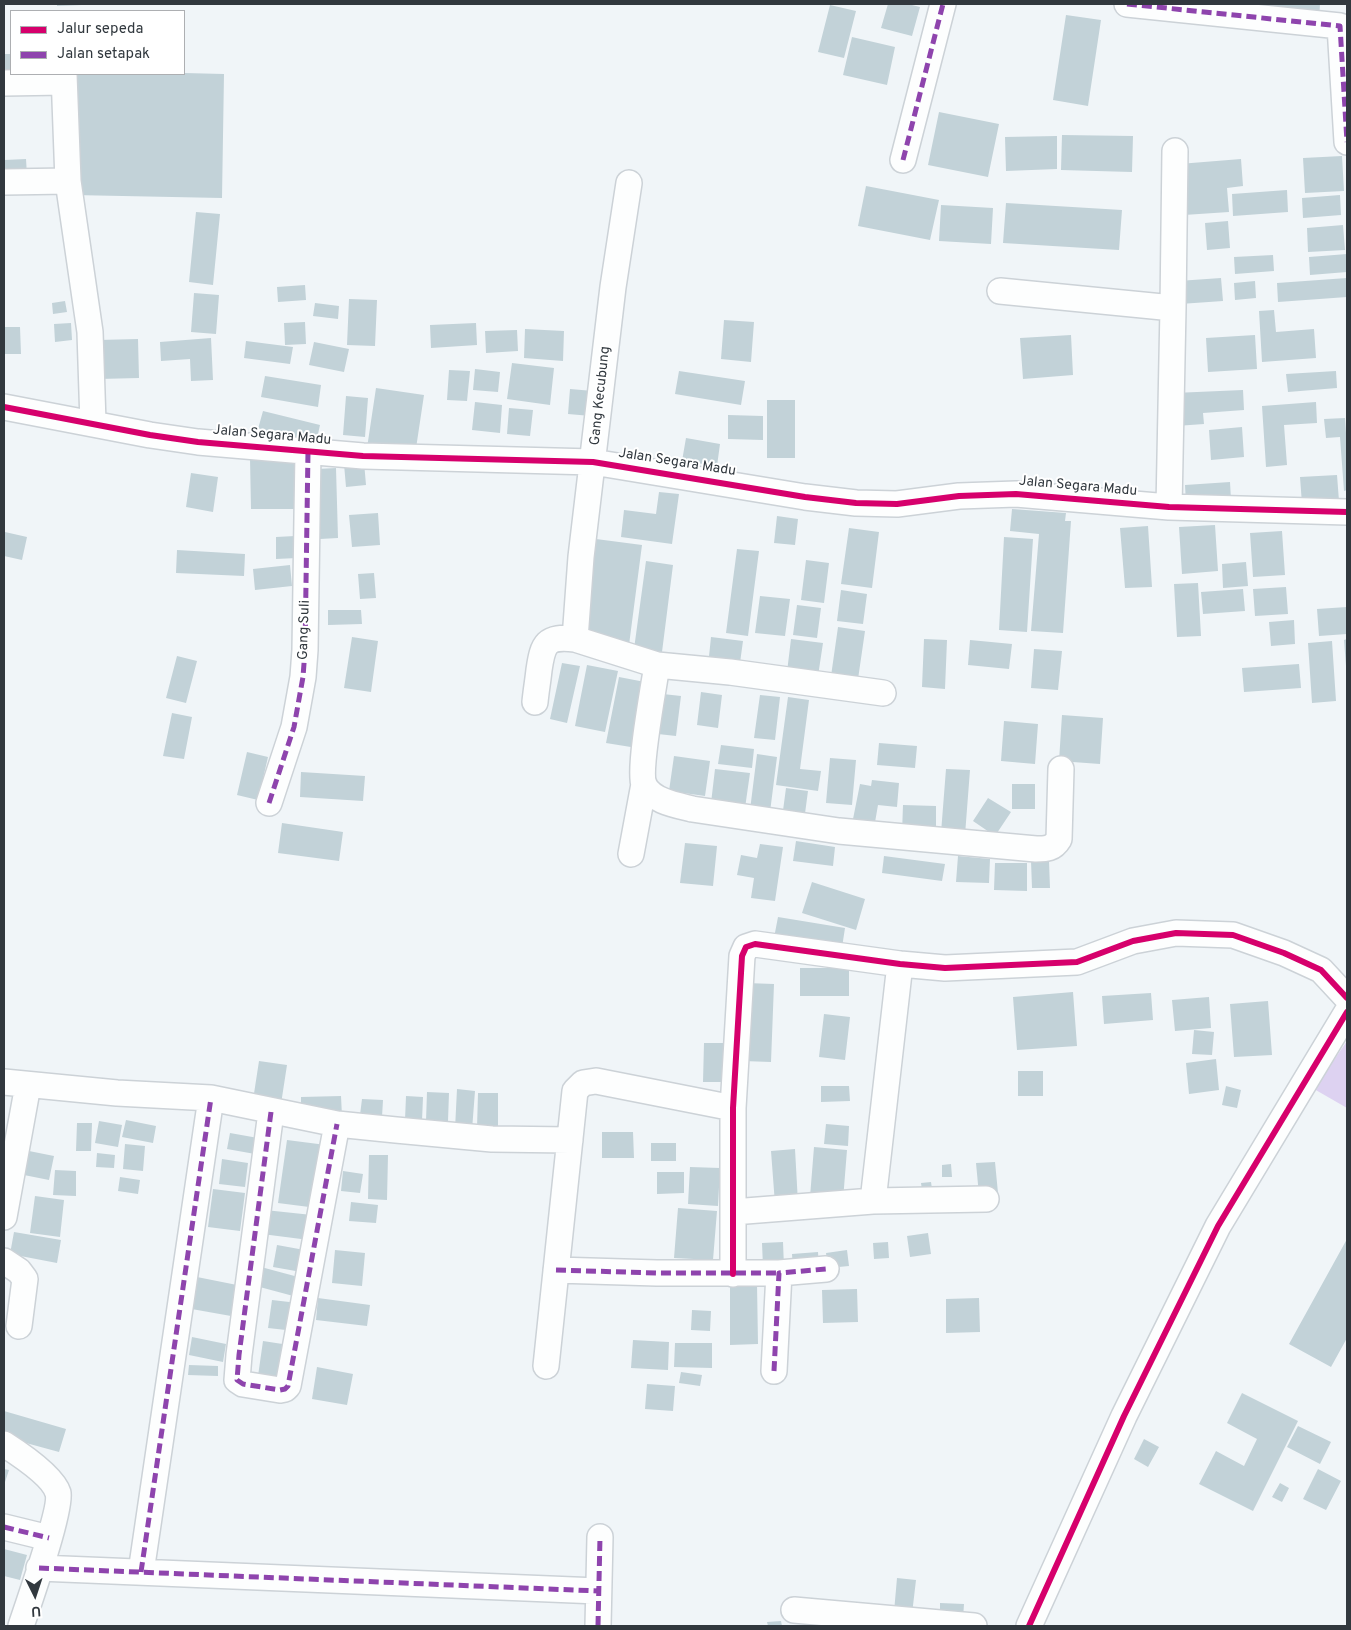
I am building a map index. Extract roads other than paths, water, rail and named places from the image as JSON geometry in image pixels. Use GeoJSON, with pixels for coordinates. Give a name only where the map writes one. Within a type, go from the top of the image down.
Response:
{"type":"FeatureCollection","features":[{"type":"Feature","properties":{"kind":"street"},"geometry":{"type":"LineString","coordinates":[[903,160],[943,4]]}},
{"type":"Feature","properties":{"kind":"street"},"geometry":{"type":"LineString","coordinates":[[1128,4],[1339,15],[1347,142]]}},
{"type":"Feature","properties":{"kind":"street"},"geometry":{"type":"LineString","coordinates":[[4,83],[64,78],[68,181],[90,332],[93,423]]}},
{"type":"Feature","properties":{"kind":"street"},"geometry":{"type":"LineString","coordinates":[[1169,507],[1175,151]]}},
{"type":"Feature","properties":{"kind":"street"},"geometry":{"type":"LineString","coordinates":[[4,182],[68,181]]}},
{"type":"Feature","properties":{"kind":"street","name":"Gang Kecubung"},"geometry":{"type":"LineString","coordinates":[[574,639],[581,557],[613,287],[629,183]]}},
{"type":"Feature","properties":{"kind":"street"},"geometry":{"type":"LineString","coordinates":[[1000,291],[1173,308]]}},
{"type":"Feature","properties":{"kind":"street","name":"Jalan Segara Madu"},"geometry":{"type":"LineString","coordinates":[[4,407],[156,436],[198,442],[363,456],[593,462],[805,497],[856,503],[897,504],[959,496],[1016,494],[1169,507],[1347,512]]}},
{"type":"Feature","properties":{"kind":"street","name":"Gang Suli"},"geometry":{"type":"LineString","coordinates":[[269,803],[294,727],[303,677],[308,451]]}},
{"type":"Feature","properties":{"kind":"street"},"geometry":{"type":"LineString","coordinates":[[535,702],[543,648],[556,639],[562,638],[574,639],[657,665],[730,672],[883,693]]}},
{"type":"Feature","properties":{"kind":"street"},"geometry":{"type":"LineString","coordinates":[[631,854],[644,784],[643,763],[657,665]]}},
{"type":"Feature","properties":{"kind":"street"},"geometry":{"type":"LineString","coordinates":[[644,784],[655,796],[692,809],[839,831],[1036,850],[1047,849],[1056,845],[1059,839],[1061,769]]}},
{"type":"Feature","properties":{"kind":"street"},"geometry":{"type":"LineString","coordinates":[[734,1274],[733,1108],[742,956],[746,947],[755,944],[900,964],[945,968],[1077,962],[1133,941],[1176,933],[1233,935],[1284,953],[1321,970],[1347,998]]}},
{"type":"Feature","properties":{"kind":"street"},"geometry":{"type":"LineString","coordinates":[[873,1201],[900,964]]}},
{"type":"Feature","properties":{"kind":"street"},"geometry":{"type":"LineString","coordinates":[[1029,1626],[1124,1416],[1218,1226],[1347,1012]]}},
{"type":"Feature","properties":{"kind":"street"},"geometry":{"type":"LineString","coordinates":[[546,1366],[575,1091],[583,1083],[596,1081],[733,1108]]}},
{"type":"Feature","properties":{"kind":"street"},"geometry":{"type":"LineString","coordinates":[[4,1217],[16,1084],[117,1093],[211,1098],[271,1112],[337,1124],[492,1138],[570,1140]]}},
{"type":"Feature","properties":{"kind":"street"},"geometry":{"type":"LineString","coordinates":[[141,1572],[211,1098]]}},
{"type":"Feature","properties":{"kind":"street"},"geometry":{"type":"LineString","coordinates":[[271,1112],[238,1355],[237,1380],[242,1384],[280,1390],[288,1386],[337,1124]]}},
{"type":"Feature","properties":{"kind":"street"},"geometry":{"type":"LineString","coordinates":[[733,1212],[873,1201],[986,1199]]}},
{"type":"Feature","properties":{"kind":"street"},"geometry":{"type":"LineString","coordinates":[[4,1261],[20,1272],[25,1279],[19,1326]]}},
{"type":"Feature","properties":{"kind":"street"},"geometry":{"type":"LineString","coordinates":[[556,1270],[734,1274],[826,1269]]}},
{"type":"Feature","properties":{"kind":"street"},"geometry":{"type":"LineString","coordinates":[[774,1371],[779,1273]]}},
{"type":"Feature","properties":{"kind":"street"},"geometry":{"type":"LineString","coordinates":[[4,1444],[41,1472],[57,1490],[58,1498],[49,1538],[21,1626]]}},
{"type":"Feature","properties":{"kind":"street"},"geometry":{"type":"LineString","coordinates":[[4,1527],[49,1538]]}},
{"type":"Feature","properties":{"kind":"street"},"geometry":{"type":"LineString","coordinates":[[598,1626],[600,1537]]}},
{"type":"Feature","properties":{"kind":"street"},"geometry":{"type":"LineString","coordinates":[[39,1568],[598,1591]]}},
{"type":"Feature","properties":{"kind":"street"},"geometry":{"type":"LineString","coordinates":[[794,1610],[974,1626]]}}]}
